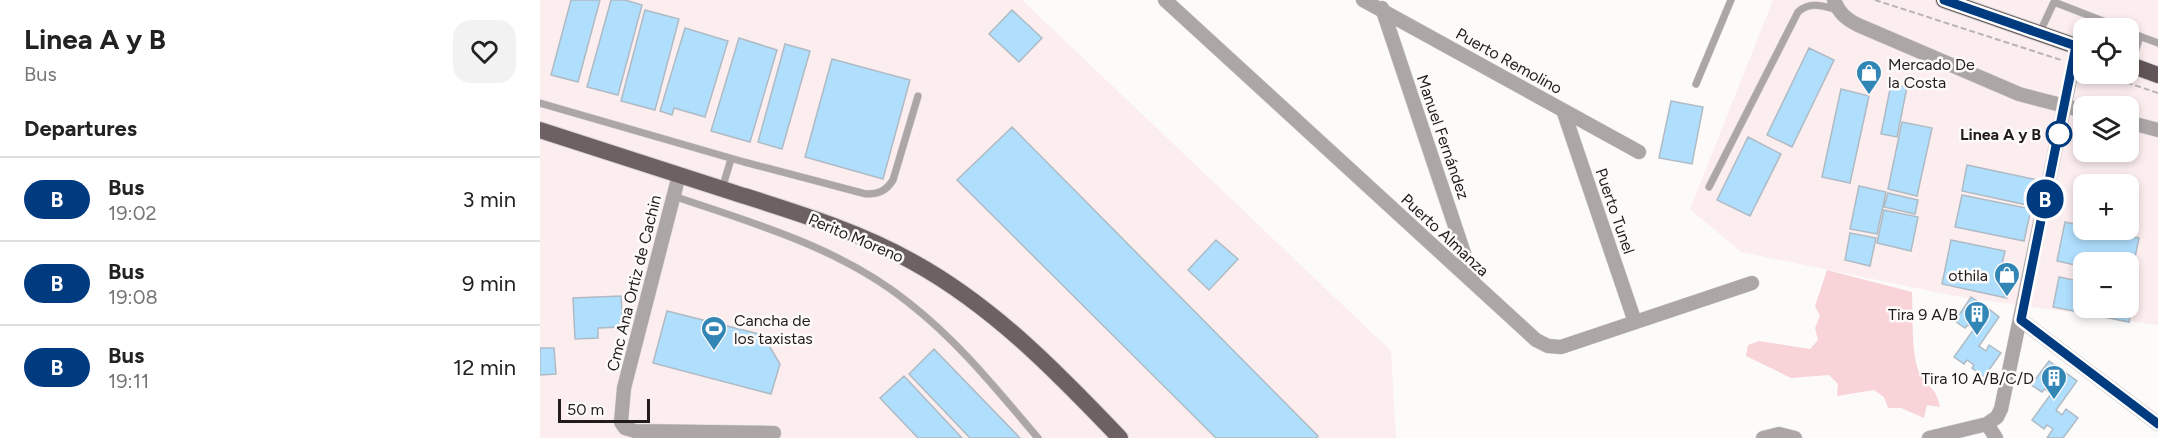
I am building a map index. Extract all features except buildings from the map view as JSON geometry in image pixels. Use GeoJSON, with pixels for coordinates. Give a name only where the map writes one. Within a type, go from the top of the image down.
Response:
{"type":"FeatureCollection","features":[{"type":"Feature","properties":{"kind":"highway"},"geometry":{"type":"LineString","coordinates":[[1944,0],[1962,3],[2073,45]]}},
{"type":"Feature","properties":{"kind":"highway"},"geometry":{"type":"LineString","coordinates":[[2139,68],[2158,75]]}},
{"type":"Feature","properties":{"kind":"main road","name":"Perito Moreno"},"geometry":{"type":"LineString","coordinates":[[540,130],[798,214],[868,240],[913,261],[986,310],[1036,353],[1120,438]]}},
{"type":"Feature","properties":{"kind":"street","name":"Puerto Almanza"},"geometry":{"type":"LineString","coordinates":[[1165,0],[1475,285],[1536,340],[1548,346],[1561,347],[1752,283]]}},
{"type":"Feature","properties":{"kind":"street","name":"Puerto Remolino"},"geometry":{"type":"LineString","coordinates":[[1363,0],[1382,6],[1639,152]]}},
{"type":"Feature","properties":{"kind":"street"},"geometry":{"type":"LineString","coordinates":[[1836,5],[1847,19],[1858,25],[2019,94],[2073,108]]}},
{"type":"Feature","properties":{"kind":"street","name":"Manuel Fernández"},"geometry":{"type":"LineString","coordinates":[[1382,6],[1475,285]]}},
{"type":"Feature","properties":{"kind":"street"},"geometry":{"type":"LineString","coordinates":[[1929,438],[1987,424],[1997,417],[2001,408],[2073,64]]}},
{"type":"Feature","properties":{"kind":"street","name":"Puerto Tunel"},"geometry":{"type":"LineString","coordinates":[[1563,110],[1635,322]]}},
{"type":"Feature","properties":{"kind":"street"},"geometry":{"type":"LineString","coordinates":[[2139,125],[2158,130]]}},
{"type":"Feature","properties":{"kind":"street","name":"Cmc Ana Ortiz de Cachin"},"geometry":{"type":"LineString","coordinates":[[679,175],[624,388],[621,422],[625,428],[635,431],[774,433]]}},
{"type":"Feature","properties":{"kind":"street"},"geometry":{"type":"LineString","coordinates":[[2021,320],[2158,424]]}},
{"type":"Feature","properties":{"kind":"street"},"geometry":{"type":"LineString","coordinates":[[1987,424],[1996,438]]}},
{"type":"Feature","properties":{"kind":"street"},"geometry":{"type":"LineString","coordinates":[[1763,438],[1779,434],[1795,438]]}},
{"type":"Feature","properties":{"kind":"lane"},"geometry":{"type":"LineString","coordinates":[[1696,84],[1731,0]]}},
{"type":"Feature","properties":{"kind":"lane"},"geometry":{"type":"LineString","coordinates":[[2039,33],[2054,2],[2095,18]]}},
{"type":"Feature","properties":{"kind":"lane"},"geometry":{"type":"LineString","coordinates":[[1709,187],[1798,12],[1805,6],[1815,4],[1836,5]]}},
{"type":"Feature","properties":{"kind":"lane"},"geometry":{"type":"LineString","coordinates":[[2139,39],[2140,36],[2158,43]]}},
{"type":"Feature","properties":{"kind":"lane"},"geometry":{"type":"LineString","coordinates":[[540,104],[732,159],[866,194],[877,194],[885,191],[893,180],[918,96]]}},
{"type":"Feature","properties":{"kind":"lane"},"geometry":{"type":"LineString","coordinates":[[722,189],[732,159]]}},
{"type":"Feature","properties":{"kind":"lane"},"geometry":{"type":"LineString","coordinates":[[673,196],[816,247],[869,276],[908,302],[971,358],[1038,438]]}},
{"type":"Feature","properties":{"kind":"path"},"geometry":{"type":"LineString","coordinates":[[1875,0],[2073,64]]}},
{"type":"Feature","properties":{"kind":"path"},"geometry":{"type":"LineString","coordinates":[[2131,84],[2158,93]]}},
{"type":"Feature","properties":{"kind":"shaded area"},"geometry":{"type":"Polygon","coordinates":[[[540,0],[1022,0],[1391,351],[1396,438],[540,438],[540,0]]]}},
{"type":"Feature","properties":{"kind":"shaded area"},"geometry":{"type":"Polygon","coordinates":[[[1773,0],[2158,0],[2158,325],[2109,318],[2139,318],[2139,252],[2073,252],[2073,313],[1955,296],[1741,252],[1690,209],[1773,0]]]}},
{"type":"Feature","properties":{"kind":"shaded area"},"geometry":{"type":"Polygon","coordinates":[[[1827,270],[1912,292],[1916,364],[1922,377],[1936,394],[1940,407],[1927,405],[1924,418],[1901,408],[1888,408],[1884,397],[1874,390],[1837,396],[1838,384],[1829,375],[1791,378],[1746,356],[1748,345],[1759,341],[1810,349],[1818,340],[1815,328],[1820,316],[1815,306],[1827,270]]]}},
{"type":"Feature","properties":{"kind":"bus line","name":"B"},"geometry":{"type":"LineString","coordinates":[[1944,0],[2076,46],[2021,320],[2158,424]]}},
{"type":"Feature","properties":{"kind":"place","name":"Mercado De la Costa"},"geometry":{"type":"Point","coordinates":[1869,96]}},
{"type":"Feature","properties":{"kind":"place","name":"Linea A y B"},"geometry":{"type":"Point","coordinates":[2059,134]}},
{"type":"Feature","properties":{"kind":"place","name":"othila"},"geometry":{"type":"Point","coordinates":[2007,298]}},
{"type":"Feature","properties":{"kind":"place","name":"Tira 9 A/B"},"geometry":{"type":"Point","coordinates":[1977,337]}},
{"type":"Feature","properties":{"kind":"place","name":"Cancha de los taxistas"},"geometry":{"type":"Point","coordinates":[714,352]}},
{"type":"Feature","properties":{"kind":"place","name":"Tira 10 A/B/C/D"},"geometry":{"type":"Point","coordinates":[2054,401]}}]}
